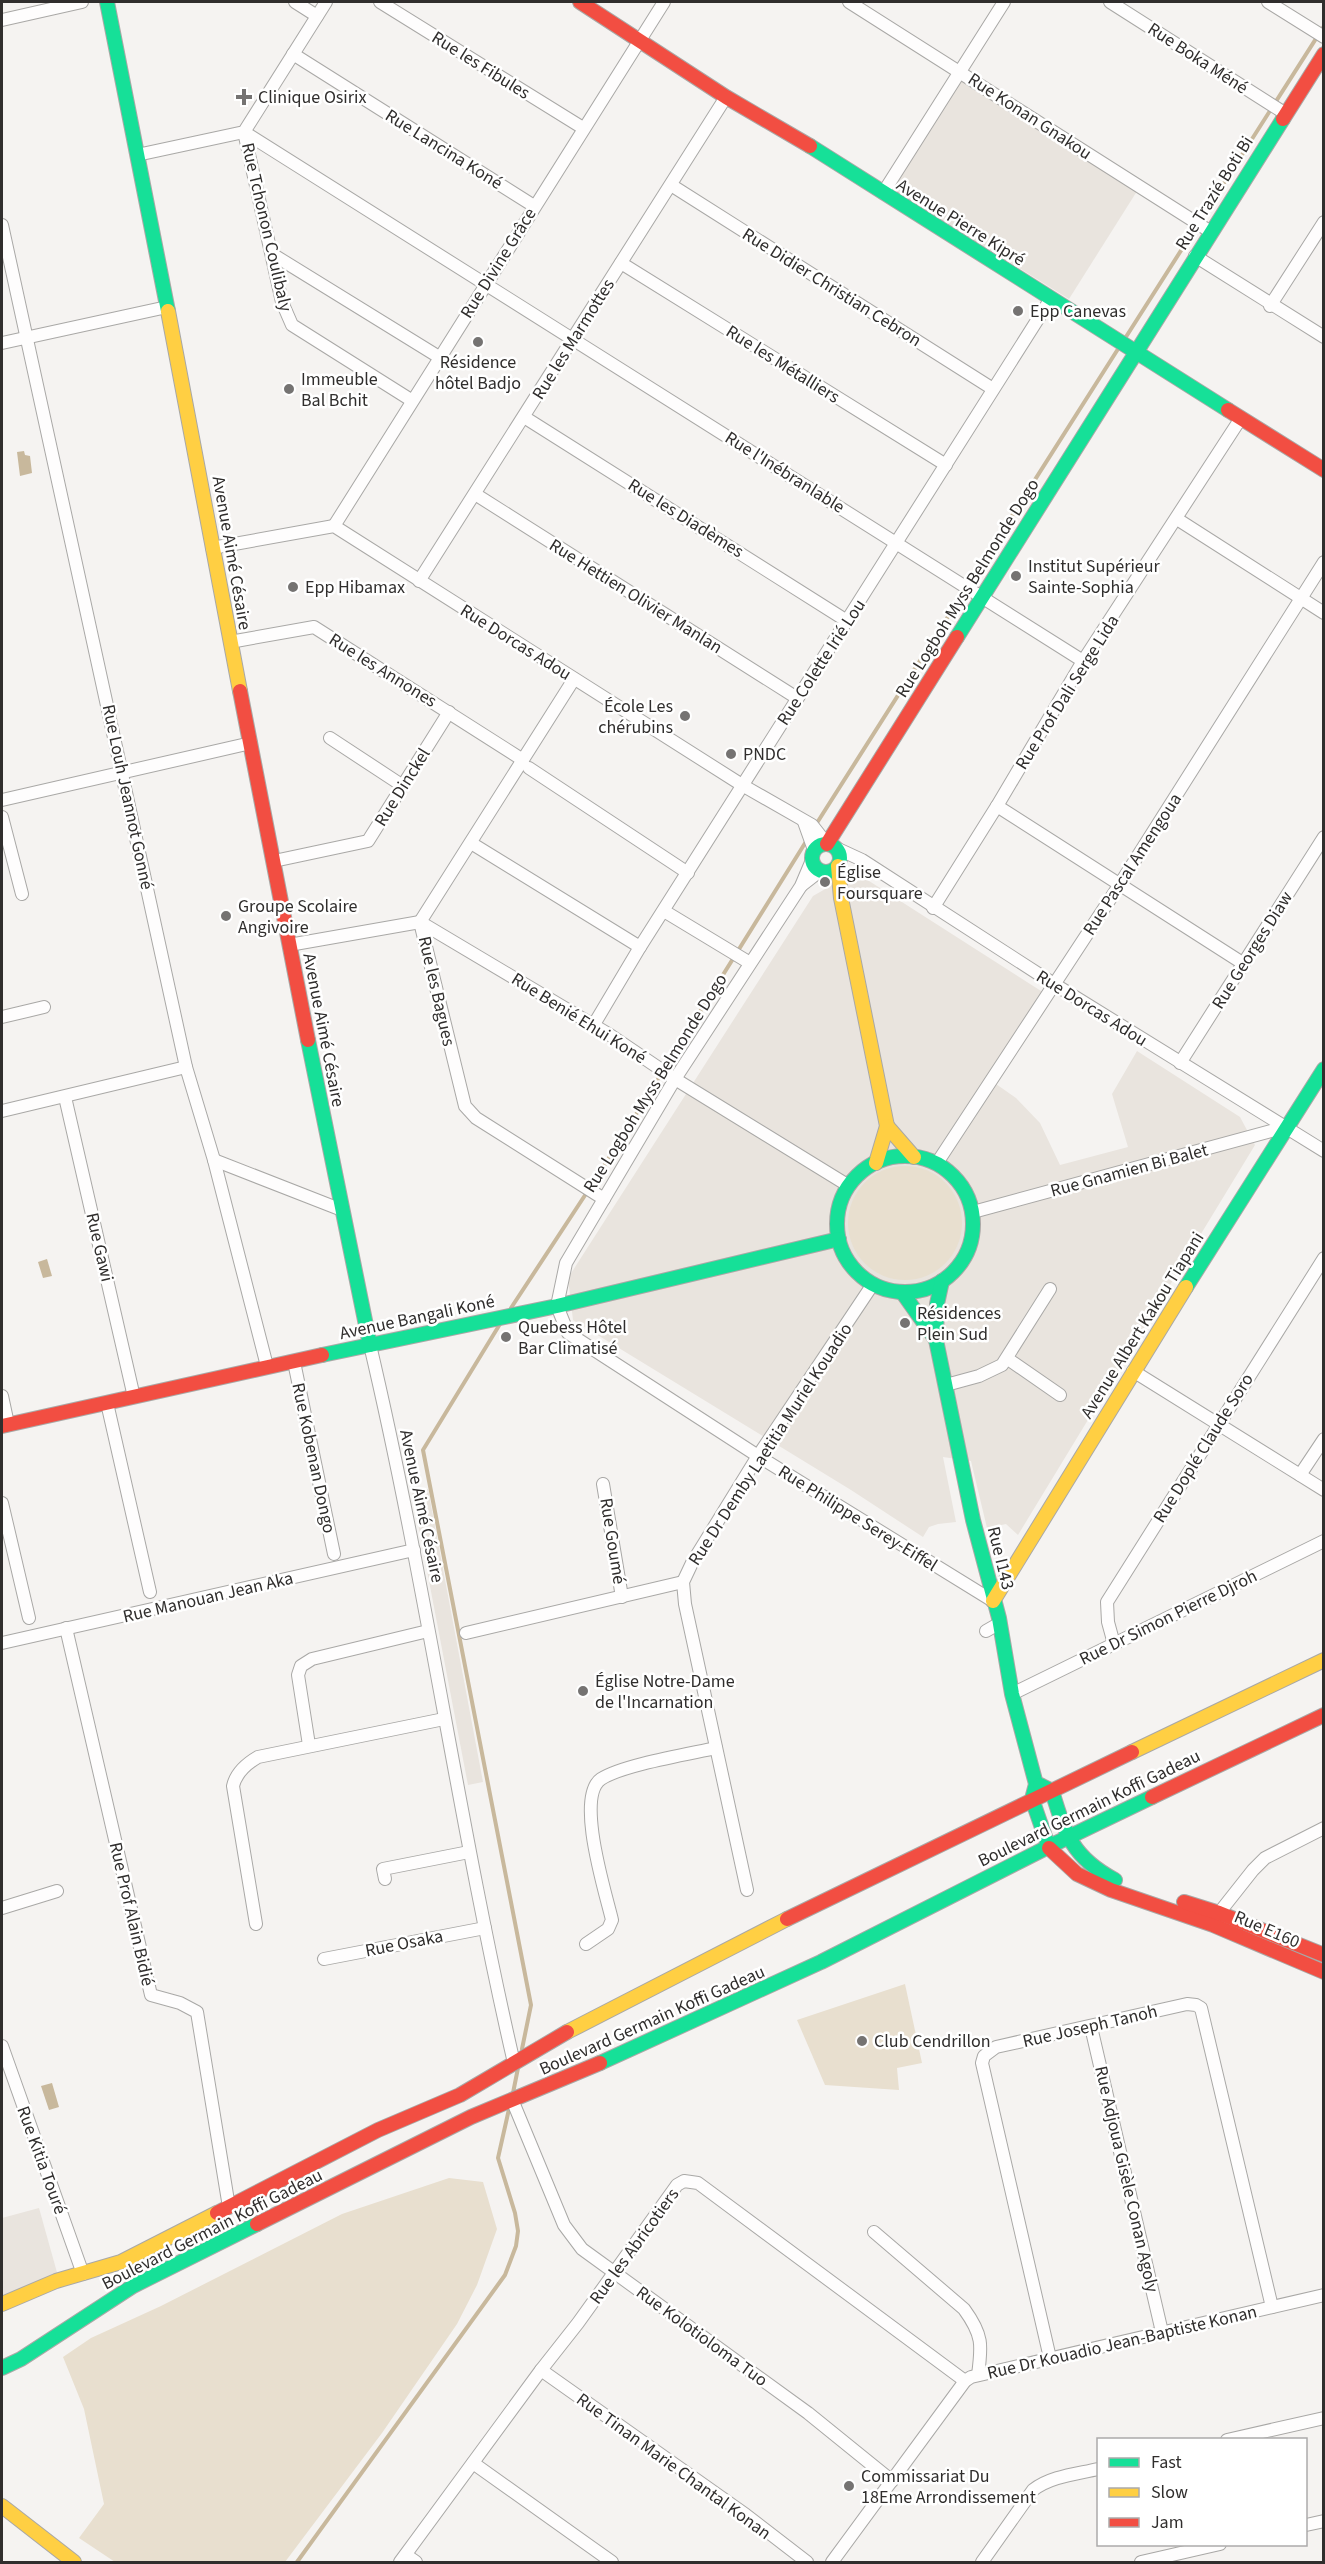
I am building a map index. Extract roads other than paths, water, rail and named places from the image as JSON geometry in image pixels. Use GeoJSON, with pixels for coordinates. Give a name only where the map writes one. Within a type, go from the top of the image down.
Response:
{"type":"FeatureCollection","features":[{"type":"Feature","properties":{"kind":"main road","name":"Avenue Aimé Césaire"},"geometry":{"type":"LineString","coordinates":[[107,2],[193,435],[212,548],[289,945],[370,1345]]}},
{"type":"Feature","properties":{"kind":"main road","name":"Avenue Pierre Kipré"},"geometry":{"type":"LineString","coordinates":[[580,2],[726,97],[1323,470]]}},
{"type":"Feature","properties":{"kind":"main road","name":"Rue Trazié Boti Bi"},"geometry":{"type":"LineString","coordinates":[[1137,352],[1323,54]]}},
{"type":"Feature","properties":{"kind":"main road","name":"Rue Logboh Myss Belmonde Dogo"},"geometry":{"type":"LineString","coordinates":[[832,846],[982,598],[1137,352]]}},
{"type":"Feature","properties":{"kind":"main road"},"geometry":{"type":"LineString","coordinates":[[814,845],[832,846],[841,857],[839,864],[841,898],[887,1126],[876,1163]]}},
{"type":"Feature","properties":{"kind":"main road"},"geometry":{"type":"LineString","coordinates":[[814,845],[839,864]]}},
{"type":"Feature","properties":{"kind":"main road"},"geometry":{"type":"LineString","coordinates":[[814,845],[841,898]]}},
{"type":"Feature","properties":{"kind":"main road","name":"Avenue Albert Kakou Tiapani"},"geometry":{"type":"LineString","coordinates":[[993,1602],[1133,1371],[1323,1069]]}},
{"type":"Feature","properties":{"kind":"main road"},"geometry":{"type":"LineString","coordinates":[[887,1126],[914,1156]]}},
{"type":"Feature","properties":{"kind":"main road"},"geometry":{"type":"LineString","coordinates":[[914,1156],[937,1163],[953,1175],[966,1192],[973,1212],[974,1232],[968,1251],[958,1268],[930,1288],[902,1292],[873,1284],[852,1266],[844,1254],[839,1239],[837,1230],[839,1207],[849,1186],[861,1173],[876,1163],[894,1157],[914,1156]]}},
{"type":"Feature","properties":{"kind":"main road","name":"Avenue Bangali Koné"},"geometry":{"type":"LineString","coordinates":[[5,1425],[267,1366],[557,1306],[839,1239]]}},
{"type":"Feature","properties":{"kind":"main road","name":"Rue I143"},"geometry":{"type":"LineString","coordinates":[[942,1281],[937,1304],[936,1340],[973,1520],[1000,1623],[1012,1694],[1035,1784]]}},
{"type":"Feature","properties":{"kind":"main road","name":"Rue I143"},"geometry":{"type":"LineString","coordinates":[[902,1292],[936,1340]]}},
{"type":"Feature","properties":{"kind":"main road","name":"Boulevard Germain Koffi Gadeau"},"geometry":{"type":"LineString","coordinates":[[2,2304],[56,2281],[121,2262],[378,2130],[460,2095],[538,2047],[631,1998],[1032,1799],[1323,1660]]}},
{"type":"Feature","properties":{"kind":"main road","name":"Boulevard Germain Koffi Gadeau"},"geometry":{"type":"LineString","coordinates":[[2,2368],[21,2359],[133,2286],[471,2117],[513,2102],[821,1962],[1048,1847],[1323,1715]]}},
{"type":"Feature","properties":{"kind":"main road"},"geometry":{"type":"LineString","coordinates":[[1048,1847],[1032,1799],[1035,1784],[1052,1791]]}},
{"type":"Feature","properties":{"kind":"main road","name":"Rue E160"},"geometry":{"type":"LineString","coordinates":[[1052,1791],[1067,1838],[1081,1860],[1113,1879],[1219,1913],[1323,1955]]}},
{"type":"Feature","properties":{"kind":"main road","name":"Rue E160"},"geometry":{"type":"LineString","coordinates":[[1048,1847],[1077,1874],[1111,1890],[1197,1919],[1323,1972]]}},
{"type":"Feature","properties":{"kind":"main road"},"geometry":{"type":"LineString","coordinates":[[1197,1919],[1219,1913]]}},
{"type":"Feature","properties":{"kind":"main road"},"geometry":{"type":"LineString","coordinates":[[2,2506],[74,2562]]}},
{"type":"Feature","properties":{"kind":"street"},"geometry":{"type":"LineString","coordinates":[[2,20],[82,2]]}},
{"type":"Feature","properties":{"kind":"street"},"geometry":{"type":"LineString","coordinates":[[295,2],[317,16]]}},
{"type":"Feature","properties":{"kind":"street"},"geometry":{"type":"LineString","coordinates":[[137,156],[244,132],[326,2]]}},
{"type":"Feature","properties":{"kind":"street","name":"Rue les Fibules"},"geometry":{"type":"LineString","coordinates":[[380,2],[583,128]]}},
{"type":"Feature","properties":{"kind":"street","name":"Rue Divine Grâce"},"geometry":{"type":"LineString","coordinates":[[334,526],[411,400],[664,2]]}},
{"type":"Feature","properties":{"kind":"street","name":"Rue Konan Gnakou"},"geometry":{"type":"LineString","coordinates":[[849,2],[1211,232]]}},
{"type":"Feature","properties":{"kind":"street"},"geometry":{"type":"LineString","coordinates":[[883,194],[1004,2]]}},
{"type":"Feature","properties":{"kind":"street","name":"Rue Boka Méné"},"geometry":{"type":"LineString","coordinates":[[1110,2],[1286,114]]}},
{"type":"Feature","properties":{"kind":"street"},"geometry":{"type":"LineString","coordinates":[[1270,2],[1323,37]]}},
{"type":"Feature","properties":{"kind":"street","name":"Rue Lancina Koné"},"geometry":{"type":"LineString","coordinates":[[293,54],[534,206]]}},
{"type":"Feature","properties":{"kind":"street","name":"Rue les Marmottes"},"geometry":{"type":"LineString","coordinates":[[419,581],[726,97]]}},
{"type":"Feature","properties":{"kind":"street","name":"Rue Tchonon Coulibaly"},"geometry":{"type":"LineString","coordinates":[[244,132],[282,302],[292,325],[411,400]]}},
{"type":"Feature","properties":{"kind":"street","name":"Rue l'Inébranlable"},"geometry":{"type":"LineString","coordinates":[[244,132],[1083,661]]}},
{"type":"Feature","properties":{"kind":"street","name":"Rue Didier Christian Cebron"},"geometry":{"type":"LineString","coordinates":[[671,184],[993,390]]}},
{"type":"Feature","properties":{"kind":"street"},"geometry":{"type":"LineString","coordinates":[[1270,306],[1323,222]]}},
{"type":"Feature","properties":{"kind":"street","name":"Rue Louh Jeannot Gonné"},"geometry":{"type":"LineString","coordinates":[[2,225],[186,1067],[214,1160],[267,1366]]}},
{"type":"Feature","properties":{"kind":"street"},"geometry":{"type":"LineString","coordinates":[[272,254],[439,357]]}},
{"type":"Feature","properties":{"kind":"street"},"geometry":{"type":"LineString","coordinates":[[1195,256],[1270,306],[1323,337]]}},
{"type":"Feature","properties":{"kind":"street","name":"Rue les Métalliers"},"geometry":{"type":"LineString","coordinates":[[621,263],[946,465]]}},
{"type":"Feature","properties":{"kind":"street","name":"Rue Colette Irié Lou"},"geometry":{"type":"LineString","coordinates":[[593,1026],[640,947],[1050,300]]}},
{"type":"Feature","properties":{"kind":"street"},"geometry":{"type":"LineString","coordinates":[[2,343],[167,307]]}},
{"type":"Feature","properties":{"kind":"street","name":"Rue les Diadèmes"},"geometry":{"type":"LineString","coordinates":[[524,417],[847,621]]}},
{"type":"Feature","properties":{"kind":"street","name":"Rue Prof Dali Serge Lida"},"geometry":{"type":"LineString","coordinates":[[933,908],[998,806],[1083,661],[1241,418]]}},
{"type":"Feature","properties":{"kind":"street","name":"Rue Hettien Olivier Manlan"},"geometry":{"type":"LineString","coordinates":[[476,494],[797,698]]}},
{"type":"Feature","properties":{"kind":"street"},"geometry":{"type":"LineString","coordinates":[[1177,519],[1323,613]]}},
{"type":"Feature","properties":{"kind":"street"},"geometry":{"type":"LineString","coordinates":[[212,548],[334,526]]}},
{"type":"Feature","properties":{"kind":"street","name":"Rue Dorcas Adou"},"geometry":{"type":"LineString","coordinates":[[334,526],[742,785],[814,845]]}},
{"type":"Feature","properties":{"kind":"street","name":"Rue Pascal Amengoua"},"geometry":{"type":"LineString","coordinates":[[937,1163],[1120,884],[1323,562]]}},
{"type":"Feature","properties":{"kind":"street","name":"Rue les Annones"},"geometry":{"type":"LineString","coordinates":[[230,642],[314,627],[448,712],[688,873]]}},
{"type":"Feature","properties":{"kind":"street","name":"Rue les Bagues"},"geometry":{"type":"LineString","coordinates":[[574,680],[526,764],[420,922],[465,1106],[476,1118],[604,1199]]}},
{"type":"Feature","properties":{"kind":"street","name":"Rue Dinckel"},"geometry":{"type":"LineString","coordinates":[[274,861],[368,841],[448,712]]}},
{"type":"Feature","properties":{"kind":"street"},"geometry":{"type":"LineString","coordinates":[[330,738],[403,786]]}},
{"type":"Feature","properties":{"kind":"street"},"geometry":{"type":"LineString","coordinates":[[2,797],[251,743]]}},
{"type":"Feature","properties":{"kind":"street"},"geometry":{"type":"LineString","coordinates":[[998,806],[1244,964]]}},
{"type":"Feature","properties":{"kind":"street"},"geometry":{"type":"LineString","coordinates":[[2,817],[22,894]]}},
{"type":"Feature","properties":{"kind":"street","name":"Rue Georges Diaw"},"geometry":{"type":"LineString","coordinates":[[1180,1063],[1323,837]]}},
{"type":"Feature","properties":{"kind":"street"},"geometry":{"type":"LineString","coordinates":[[471,843],[640,947]]}},
{"type":"Feature","properties":{"kind":"street","name":"Rue Logboh Myss Belmonde Dogo"},"geometry":{"type":"LineString","coordinates":[[557,1306],[566,1263],[675,1079],[801,886],[814,845]]}},
{"type":"Feature","properties":{"kind":"street","name":"Rue Dorcas Adou"},"geometry":{"type":"LineString","coordinates":[[832,846],[862,860],[933,908],[1323,1151]]}},
{"type":"Feature","properties":{"kind":"street"},"geometry":{"type":"LineString","coordinates":[[839,864],[862,860]]}},
{"type":"Feature","properties":{"kind":"street"},"geometry":{"type":"LineString","coordinates":[[664,910],[750,963]]}},
{"type":"Feature","properties":{"kind":"street"},"geometry":{"type":"LineString","coordinates":[[289,945],[420,922]]}},
{"type":"Feature","properties":{"kind":"street","name":"Rue Benié Ehui Koné"},"geometry":{"type":"LineString","coordinates":[[420,922],[593,1026],[849,1186]]}},
{"type":"Feature","properties":{"kind":"street"},"geometry":{"type":"LineString","coordinates":[[2,1017],[44,1007]]}},
{"type":"Feature","properties":{"kind":"street"},"geometry":{"type":"LineString","coordinates":[[2,1111],[186,1067]]}},
{"type":"Feature","properties":{"kind":"street","name":"Rue Gawi"},"geometry":{"type":"LineString","coordinates":[[65,1097],[134,1397]]}},
{"type":"Feature","properties":{"kind":"street","name":"Rue Gnamien Bi Balet"},"geometry":{"type":"LineString","coordinates":[[973,1212],[1286,1127]]}},
{"type":"Feature","properties":{"kind":"street"},"geometry":{"type":"LineString","coordinates":[[214,1160],[342,1210]]}},
{"type":"Feature","properties":{"kind":"street","name":"Rue Doplé Claude Soro"},"geometry":{"type":"LineString","coordinates":[[1114,1644],[1108,1622],[1107,1602],[1323,1258]]}},
{"type":"Feature","properties":{"kind":"street","name":"Rue Dr Demby Laetitia Muriel Kouadio"},"geometry":{"type":"LineString","coordinates":[[747,1890],[685,1604],[683,1582],[692,1563],[758,1456],[873,1284]]}},
{"type":"Feature","properties":{"kind":"street"},"geometry":{"type":"LineString","coordinates":[[946,1385],[993,1370],[1008,1359],[1050,1289]]}},
{"type":"Feature","properties":{"kind":"street","name":"Rue Philippe Serey-Eiffel"},"geometry":{"type":"LineString","coordinates":[[557,1306],[568,1333],[758,1456],[993,1602]]}},
{"type":"Feature","properties":{"kind":"street","name":"Avenue Aimé Césaire"},"geometry":{"type":"LineString","coordinates":[[370,1345],[414,1550],[469,1852],[514,2063]]}},
{"type":"Feature","properties":{"kind":"street"},"geometry":{"type":"LineString","coordinates":[[1008,1359],[1060,1395]]}},
{"type":"Feature","properties":{"kind":"street","name":"Rue Kobenan Dongo"},"geometry":{"type":"LineString","coordinates":[[294,1362],[334,1554]]}},
{"type":"Feature","properties":{"kind":"street"},"geometry":{"type":"LineString","coordinates":[[1133,1371],[1323,1490]]}},
{"type":"Feature","properties":{"kind":"street"},"geometry":{"type":"LineString","coordinates":[[2,1396],[5,1425]]}},
{"type":"Feature","properties":{"kind":"street"},"geometry":{"type":"LineString","coordinates":[[107,1403],[150,1592]]}},
{"type":"Feature","properties":{"kind":"street"},"geometry":{"type":"LineString","coordinates":[[1300,1475],[1323,1439]]}},
{"type":"Feature","properties":{"kind":"street","name":"Rue Goumé"},"geometry":{"type":"LineString","coordinates":[[603,1484],[622,1597]]}},
{"type":"Feature","properties":{"kind":"street"},"geometry":{"type":"LineString","coordinates":[[2,1503],[29,1618]]}},
{"type":"Feature","properties":{"kind":"street","name":"Rue Dr Simon Pierre Djroh"},"geometry":{"type":"LineString","coordinates":[[1012,1694],[1323,1541]]}},
{"type":"Feature","properties":{"kind":"street","name":"Rue Manouan Jean Aka"},"geometry":{"type":"LineString","coordinates":[[2,1643],[414,1550]]}},
{"type":"Feature","properties":{"kind":"street"},"geometry":{"type":"LineString","coordinates":[[466,1633],[683,1582]]}},
{"type":"Feature","properties":{"kind":"street"},"geometry":{"type":"LineString","coordinates":[[986,1631],[1000,1623]]}},
{"type":"Feature","properties":{"kind":"street","name":"Rue Prof Alain Bidié"},"geometry":{"type":"LineString","coordinates":[[66,1628],[151,1995],[180,2003],[197,2012],[229,2207]]}},
{"type":"Feature","properties":{"kind":"street"},"geometry":{"type":"LineString","coordinates":[[309,1745],[298,1675],[301,1666],[312,1659],[428,1632]]}},
{"type":"Feature","properties":{"kind":"street"},"geometry":{"type":"LineString","coordinates":[[256,1924],[233,1786],[235,1778],[248,1763],[258,1757],[309,1745],[444,1719]]}},
{"type":"Feature","properties":{"kind":"street"},"geometry":{"type":"LineString","coordinates":[[586,1944],[608,1929],[612,1920],[591,1826],[590,1806],[596,1785],[601,1779],[624,1770],[717,1748]]}},
{"type":"Feature","properties":{"kind":"street"},"geometry":{"type":"LineString","coordinates":[[1219,1913],[1265,1858],[1323,1828]]}},
{"type":"Feature","properties":{"kind":"street"},"geometry":{"type":"LineString","coordinates":[[385,1879],[383,1869],[469,1852]]}},
{"type":"Feature","properties":{"kind":"street"},"geometry":{"type":"LineString","coordinates":[[2,1908],[57,1891]]}},
{"type":"Feature","properties":{"kind":"street","name":"Rue Osaka"},"geometry":{"type":"LineString","coordinates":[[324,1959],[485,1928]]}},
{"type":"Feature","properties":{"kind":"street","name":"Rue Joseph Tanoh"},"geometry":{"type":"LineString","coordinates":[[1050,2358],[981,2063],[984,2056],[996,2047],[1187,2004],[1201,2008],[1272,2307]]}},
{"type":"Feature","properties":{"kind":"street","name":"Rue Adjoua Gisèle Conan Agoly"},"geometry":{"type":"LineString","coordinates":[[1091,2026],[1162,2332]]}},
{"type":"Feature","properties":{"kind":"street","name":"Rue Kitia Touré"},"geometry":{"type":"LineString","coordinates":[[2,2046],[83,2274]]}},
{"type":"Feature","properties":{"kind":"street","name":"Rue Kolotioloma Tuo"},"geometry":{"type":"LineString","coordinates":[[513,2102],[564,2225],[582,2249],[612,2273],[808,2413],[891,2481]]}},
{"type":"Feature","properties":{"kind":"street","name":"Rue les Abricotiers"},"geometry":{"type":"LineString","coordinates":[[407,2560],[541,2370],[578,2323],[677,2185],[684,2181],[691,2181],[965,2381]]}},
{"type":"Feature","properties":{"kind":"street"},"geometry":{"type":"LineString","coordinates":[[874,2232],[964,2309],[975,2323],[982,2345],[978,2375]]}},
{"type":"Feature","properties":{"kind":"street","name":"Rue Dr Kouadio Jean-Baptiste Konan"},"geometry":{"type":"LineString","coordinates":[[832,2562],[965,2381],[978,2375],[1323,2295]]}},
{"type":"Feature","properties":{"kind":"street","name":"Rue Tinan Marie Chantal Konan"},"geometry":{"type":"LineString","coordinates":[[541,2370],[738,2509],[807,2562]]}},
{"type":"Feature","properties":{"kind":"street"},"geometry":{"type":"LineString","coordinates":[[1232,2438],[1323,2418]]}},
{"type":"Feature","properties":{"kind":"street"},"geometry":{"type":"LineString","coordinates":[[474,2463],[612,2562]]}},
{"type":"Feature","properties":{"kind":"street"},"geometry":{"type":"LineString","coordinates":[[982,2562],[1033,2490],[1042,2483],[1054,2479],[1097,2469]]}},
{"type":"Feature","properties":{"kind":"street"},"geometry":{"type":"LineString","coordinates":[[1307,2525],[1323,2521]]}},
{"type":"Feature","properties":{"kind":"street"},"geometry":{"type":"LineString","coordinates":[[1141,2562],[1211,2546]]}},
{"type":"Feature","properties":{"kind":"waterway"},"geometry":{"type":"LineString","coordinates":[[1124,340],[1324,26]]}},
{"type":"Feature","properties":{"kind":"waterway"},"geometry":{"type":"LineString","coordinates":[[815,826],[1118,349]]}},
{"type":"Feature","properties":{"kind":"waterway"},"geometry":{"type":"LineString","coordinates":[[511,1308],[597,1177],[807,840]]}},
{"type":"Feature","properties":{"kind":"waterway"},"geometry":{"type":"LineString","coordinates":[[500,1324],[423,1450],[531,2005],[522,2049]]}},
{"type":"Feature","properties":{"kind":"waterway"},"geometry":{"type":"LineString","coordinates":[[513,2093],[518,2068]]}},
{"type":"Feature","properties":{"kind":"waterway"},"geometry":{"type":"LineString","coordinates":[[297,2562],[505,2275],[516,2246],[518,2231],[515,2213],[498,2158],[509,2109]]}},
{"type":"Feature","properties":{"kind":"place","name":"Clinique Osirix"},"geometry":{"type":"Point","coordinates":[244,97]}},
{"type":"Feature","properties":{"kind":"place","name":"Epp Canevas"},"geometry":{"type":"Point","coordinates":[1018,311]}},
{"type":"Feature","properties":{"kind":"place","name":"Résidence hôtel Badjo"},"geometry":{"type":"Point","coordinates":[478,342]}},
{"type":"Feature","properties":{"kind":"place","name":"Immeuble Bal Bchit"},"geometry":{"type":"Point","coordinates":[289,389]}},
{"type":"Feature","properties":{"kind":"place","name":"Institut Supérieur Sainte-Sophia"},"geometry":{"type":"Point","coordinates":[1016,576]}},
{"type":"Feature","properties":{"kind":"place","name":"Epp Hibamax"},"geometry":{"type":"Point","coordinates":[293,587]}},
{"type":"Feature","properties":{"kind":"place","name":"École Les chérubins"},"geometry":{"type":"Point","coordinates":[685,716]}},
{"type":"Feature","properties":{"kind":"place","name":"PNDC"},"geometry":{"type":"Point","coordinates":[731,754]}},
{"type":"Feature","properties":{"kind":"place","name":"Église Foursquare"},"geometry":{"type":"Point","coordinates":[825,882]}},
{"type":"Feature","properties":{"kind":"place","name":"Groupe Scolaire Angivoire"},"geometry":{"type":"Point","coordinates":[226,916]}},
{"type":"Feature","properties":{"kind":"place","name":"Résidences Plein Sud"},"geometry":{"type":"Point","coordinates":[905,1323]}},
{"type":"Feature","properties":{"kind":"place","name":"Quebess Hôtel Bar Climatisé"},"geometry":{"type":"Point","coordinates":[506,1337]}},
{"type":"Feature","properties":{"kind":"place","name":"Église Notre-Dame de l'Incarnation"},"geometry":{"type":"Point","coordinates":[583,1691]}},
{"type":"Feature","properties":{"kind":"place","name":"Club Cendrillon"},"geometry":{"type":"Point","coordinates":[862,2041]}},
{"type":"Feature","properties":{"kind":"place","name":"Commissariat Du 18Eme Arrondissement"},"geometry":{"type":"Point","coordinates":[849,2486]}}]}
